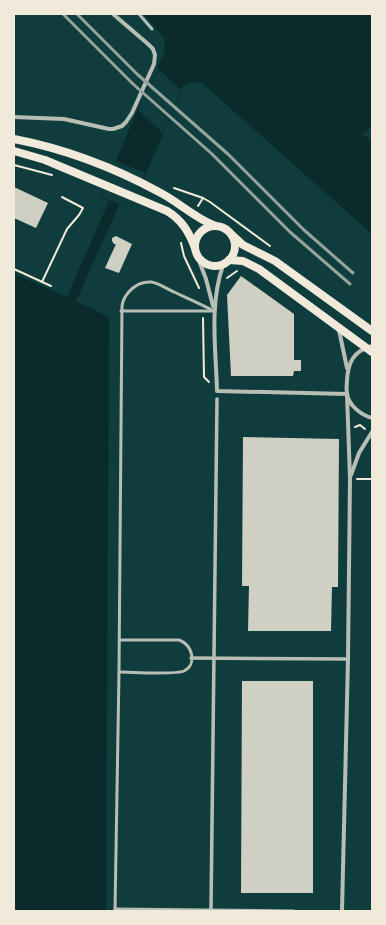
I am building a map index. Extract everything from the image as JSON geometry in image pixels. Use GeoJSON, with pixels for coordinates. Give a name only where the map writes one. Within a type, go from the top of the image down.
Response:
{"type":"FeatureCollection","features":[{"type":"Feature","properties":{"kind":"main road"},"geometry":{"type":"LineString","coordinates":[[14,139],[68,151],[151,188],[177,202],[202,220],[226,229],[243,246],[275,261],[372,331]]}},
{"type":"Feature","properties":{"kind":"main road"},"geometry":{"type":"LineString","coordinates":[[14,151],[45,160],[171,213],[181,222],[188,233],[198,258],[203,263],[209,266],[217,266],[226,262],[244,261],[259,268],[370,349]]}},
{"type":"Feature","properties":{"kind":"main road"},"geometry":{"type":"LineString","coordinates":[[195,248],[196,240],[200,233],[206,228],[216,226]]}},
{"type":"Feature","properties":{"kind":"main road"},"geometry":{"type":"LineString","coordinates":[[226,262],[235,250],[235,242],[232,235]]}},
{"type":"Feature","properties":{"kind":"street"},"geometry":{"type":"LineString","coordinates":[[14,117],[64,119],[109,129],[117,128],[126,122],[132,113],[154,64],[155,54],[153,49],[148,44],[114,14]]}},
{"type":"Feature","properties":{"kind":"street"},"geometry":{"type":"LineString","coordinates":[[198,258],[206,279],[214,311]]}},
{"type":"Feature","properties":{"kind":"street"},"geometry":{"type":"LineString","coordinates":[[226,262],[219,277],[214,311],[217,391],[347,394]]}},
{"type":"Feature","properties":{"kind":"street"},"geometry":{"type":"LineString","coordinates":[[337,326],[341,338],[347,371],[350,479],[348,659],[342,911]]}},
{"type":"Feature","properties":{"kind":"street"},"geometry":{"type":"LineString","coordinates":[[347,371],[349,363],[353,357],[370,349]]}},
{"type":"Feature","properties":{"kind":"street"},"geometry":{"type":"LineString","coordinates":[[347,394],[356,409],[372,418]]}},
{"type":"Feature","properties":{"kind":"street"},"geometry":{"type":"LineString","coordinates":[[211,911],[217,400]]}},
{"type":"Feature","properties":{"kind":"street"},"geometry":{"type":"LineString","coordinates":[[350,479],[359,453],[371,433]]}},
{"type":"Feature","properties":{"kind":"street"},"geometry":{"type":"LineString","coordinates":[[191,658],[348,659]]}},
{"type":"Feature","properties":{"kind":"lane"},"geometry":{"type":"LineString","coordinates":[[139,14],[152,30]]}},
{"type":"Feature","properties":{"kind":"lane"},"geometry":{"type":"LineString","coordinates":[[214,311],[160,285],[148,282],[140,284],[127,293],[122,301],[120,640],[115,910],[294,911]]}},
{"type":"Feature","properties":{"kind":"lane"},"geometry":{"type":"LineString","coordinates":[[121,311],[214,311]]}},
{"type":"Feature","properties":{"kind":"lane"},"geometry":{"type":"LineString","coordinates":[[119,672],[179,672],[189,667],[191,658],[189,646],[185,642],[179,640],[120,640]]}},
{"type":"Feature","properties":{"kind":"path"},"geometry":{"type":"LineString","coordinates":[[42,282],[67,229],[83,208],[62,196]]}},
{"type":"Feature","properties":{"kind":"path"},"geometry":{"type":"LineString","coordinates":[[181,241],[184,256],[202,297],[202,305]]}},
{"type":"Feature","properties":{"kind":"path"},"geometry":{"type":"LineString","coordinates":[[14,269],[51,286]]}},
{"type":"Feature","properties":{"kind":"path"},"geometry":{"type":"LineString","coordinates":[[219,277],[227,278],[240,270]]}},
{"type":"Feature","properties":{"kind":"path"},"geometry":{"type":"LineString","coordinates":[[196,282],[206,279]]}},
{"type":"Feature","properties":{"kind":"path"},"geometry":{"type":"LineString","coordinates":[[203,311],[204,377],[217,391]]}},
{"type":"Feature","properties":{"kind":"path"},"geometry":{"type":"LineString","coordinates":[[348,427],[356,427],[360,425],[371,433]]}},
{"type":"Feature","properties":{"kind":"path"},"geometry":{"type":"LineString","coordinates":[[350,479],[372,479]]}},
{"type":"Feature","properties":{"kind":"water"},"geometry":{"type":"Polygon","coordinates":[[[144,14],[372,14],[372,126],[363,134],[372,142],[372,234],[202,83],[190,82],[183,87],[131,209],[119,205],[76,301],[109,317],[106,911],[14,911],[14,274],[67,297],[109,201],[101,197],[136,113],[165,52],[164,38],[144,14]]]}},
{"type":"Feature","properties":{"kind":"pier"},"geometry":{"type":"Polygon","coordinates":[[[157,68],[181,90],[163,133],[138,110],[157,68]]]}},
{"type":"Feature","properties":{"kind":"pier"},"geometry":{"type":"Polygon","coordinates":[[[116,161],[145,173],[131,209],[101,197],[116,161]]]}},
{"type":"Feature","properties":{"kind":"building"},"geometry":{"type":"Polygon","coordinates":[[[14,187],[48,203],[36,228],[14,218],[14,187]]]}},
{"type":"Feature","properties":{"kind":"building"},"geometry":{"type":"Polygon","coordinates":[[[116,236],[132,244],[119,273],[105,268],[116,244],[112,241],[112,238],[116,236]]]}},
{"type":"Feature","properties":{"kind":"building"},"geometry":{"type":"Polygon","coordinates":[[[241,276],[294,314],[294,360],[301,360],[301,371],[294,371],[293,376],[231,376],[227,295],[241,276]]]}},
{"type":"Feature","properties":{"kind":"building"},"geometry":{"type":"Polygon","coordinates":[[[243,437],[339,439],[338,587],[332,587],[331,631],[248,631],[249,586],[242,586],[243,437]]]}},
{"type":"Feature","properties":{"kind":"building"},"geometry":{"type":"Polygon","coordinates":[[[242,681],[313,681],[313,893],[241,893],[242,681]]]}},
{"type":"Feature","properties":{"kind":"railway"},"geometry":{"type":"LineString","coordinates":[[63,14],[133,84],[212,154],[290,232],[350,284]]}},
{"type":"Feature","properties":{"kind":"railway"},"geometry":{"type":"LineString","coordinates":[[77,14],[137,74],[229,155],[304,230],[353,273]]}}]}
